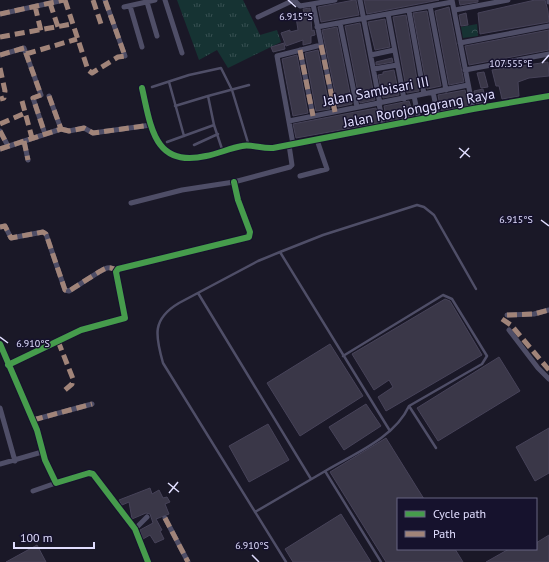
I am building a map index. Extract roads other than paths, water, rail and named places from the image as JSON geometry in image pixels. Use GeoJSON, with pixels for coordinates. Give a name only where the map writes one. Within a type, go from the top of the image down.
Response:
{"type":"FeatureCollection","features":[{"type":"Feature","properties":{"kind":"street"},"geometry":{"type":"LineString","coordinates":[[0,14],[64,0]]}},
{"type":"Feature","properties":{"kind":"street"},"geometry":{"type":"LineString","coordinates":[[105,0],[125,56]]}},
{"type":"Feature","properties":{"kind":"street"},"geometry":{"type":"LineString","coordinates":[[124,7],[155,0]]}},
{"type":"Feature","properties":{"kind":"street"},"geometry":{"type":"LineString","coordinates":[[165,0],[182,53]]}},
{"type":"Feature","properties":{"kind":"street"},"geometry":{"type":"LineString","coordinates":[[258,17],[294,0],[300,6],[335,0]]}},
{"type":"Feature","properties":{"kind":"street"},"geometry":{"type":"LineString","coordinates":[[360,0],[384,127]]}},
{"type":"Feature","properties":{"kind":"street"},"geometry":{"type":"LineString","coordinates":[[455,10],[508,0]]}},
{"type":"Feature","properties":{"kind":"street"},"geometry":{"type":"LineString","coordinates":[[317,28],[409,11],[452,1],[455,10],[473,109]]}},
{"type":"Feature","properties":{"kind":"street"},"geometry":{"type":"LineString","coordinates":[[147,2],[156,36]]}},
{"type":"Feature","properties":{"kind":"street"},"geometry":{"type":"LineString","coordinates":[[312,4],[335,112]]}},
{"type":"Feature","properties":{"kind":"street"},"geometry":{"type":"LineString","coordinates":[[130,6],[142,47]]}},
{"type":"Feature","properties":{"kind":"street"},"geometry":{"type":"LineString","coordinates":[[430,6],[446,90]]}},
{"type":"Feature","properties":{"kind":"street"},"geometry":{"type":"LineString","coordinates":[[409,11],[424,94]]}},
{"type":"Feature","properties":{"kind":"street"},"geometry":{"type":"LineString","coordinates":[[388,14],[404,98]]}},
{"type":"Feature","properties":{"kind":"street"},"geometry":{"type":"LineString","coordinates":[[340,23],[356,107]]}},
{"type":"Feature","properties":{"kind":"street"},"geometry":{"type":"LineString","coordinates":[[460,43],[549,26]]}},
{"type":"Feature","properties":{"kind":"street"},"geometry":{"type":"LineString","coordinates":[[131,203],[182,190],[234,182],[290,167],[292,165],[289,121],[277,56],[321,45]]}},
{"type":"Feature","properties":{"kind":"street"},"geometry":{"type":"LineString","coordinates":[[0,55],[24,48],[41,95],[33,98],[45,134]]}},
{"type":"Feature","properties":{"kind":"street"},"geometry":{"type":"LineString","coordinates":[[300,50],[312,116]]}},
{"type":"Feature","properties":{"kind":"street"},"geometry":{"type":"LineString","coordinates":[[371,55],[394,50]]}},
{"type":"Feature","properties":{"kind":"street"},"geometry":{"type":"LineString","coordinates":[[465,70],[549,54]]}},
{"type":"Feature","properties":{"kind":"street"},"geometry":{"type":"LineString","coordinates":[[374,69],[397,65]]}},
{"type":"Feature","properties":{"kind":"street","name":"Jalan Sambisari III"},"geometry":{"type":"LineString","coordinates":[[289,121],[356,107],[380,104],[468,85]]}},
{"type":"Feature","properties":{"kind":"street","name":"Jalan Rorojonggrang Raya"},"geometry":{"type":"LineString","coordinates":[[142,88],[151,125],[162,148],[171,156],[183,158],[198,158],[240,147],[249,146],[267,149],[291,145],[473,109],[549,96]]}},
{"type":"Feature","properties":{"kind":"street"},"geometry":{"type":"LineString","coordinates":[[434,92],[438,116]]}},
{"type":"Feature","properties":{"kind":"street"},"geometry":{"type":"LineString","coordinates":[[49,96],[61,129]]}},
{"type":"Feature","properties":{"kind":"street"},"geometry":{"type":"LineString","coordinates":[[414,96],[419,120]]}},
{"type":"Feature","properties":{"kind":"street"},"geometry":{"type":"LineString","coordinates":[[0,149],[61,129],[69,131],[84,128],[93,133],[151,125]]}},
{"type":"Feature","properties":{"kind":"street"},"geometry":{"type":"LineString","coordinates":[[0,131],[8,146]]}},
{"type":"Feature","properties":{"kind":"street"},"geometry":{"type":"LineString","coordinates":[[300,176],[327,168],[317,140]]}},
{"type":"Feature","properties":{"kind":"street"},"geometry":{"type":"LineString","coordinates":[[24,141],[28,160]]}},
{"type":"Feature","properties":{"kind":"street"},"geometry":{"type":"LineString","coordinates":[[0,227],[5,226],[11,238],[43,232],[46,234],[64,288],[67,291],[105,269],[110,268],[116,270],[249,237],[250,232],[234,182]]}},
{"type":"Feature","properties":{"kind":"street"},"geometry":{"type":"LineString","coordinates":[[8,365],[81,330],[125,318],[116,270]]}},
{"type":"Feature","properties":{"kind":"street"},"geometry":{"type":"LineString","coordinates":[[507,315],[528,315],[549,310]]}},
{"type":"Feature","properties":{"kind":"street"},"geometry":{"type":"LineString","coordinates":[[509,330],[538,368],[549,379]]}},
{"type":"Feature","properties":{"kind":"street"},"geometry":{"type":"LineString","coordinates":[[0,344],[33,420],[42,452],[56,483]]}},
{"type":"Feature","properties":{"kind":"street"},"geometry":{"type":"LineString","coordinates":[[33,420],[92,404]]}},
{"type":"Feature","properties":{"kind":"street"},"geometry":{"type":"LineString","coordinates":[[0,408],[15,461]]}},
{"type":"Feature","properties":{"kind":"street"},"geometry":{"type":"LineString","coordinates":[[0,464],[15,461],[42,452]]}},
{"type":"Feature","properties":{"kind":"street"},"geometry":{"type":"LineString","coordinates":[[33,491],[89,473],[93,474],[135,529],[148,562]]}},
{"type":"Feature","properties":{"kind":"street"},"geometry":{"type":"LineString","coordinates":[[135,529],[147,517]]}},
{"type":"Feature","properties":{"kind":"street"},"geometry":{"type":"LineString","coordinates":[[165,518],[188,562]]}},
{"type":"Feature","properties":{"kind":"lane"},"geometry":{"type":"LineString","coordinates":[[152,87],[219,67],[222,69],[232,90],[249,146]]}},
{"type":"Feature","properties":{"kind":"lane"},"geometry":{"type":"LineString","coordinates":[[169,82],[184,136]]}},
{"type":"Feature","properties":{"kind":"lane"},"geometry":{"type":"LineString","coordinates":[[175,106],[249,85]]}},
{"type":"Feature","properties":{"kind":"lane"},"geometry":{"type":"LineString","coordinates":[[208,96],[214,125],[223,152]]}},
{"type":"Feature","properties":{"kind":"lane"},"geometry":{"type":"LineString","coordinates":[[167,142],[214,125]]}},
{"type":"Feature","properties":{"kind":"lane"},"geometry":{"type":"LineString","coordinates":[[194,145],[218,134]]}},
{"type":"Feature","properties":{"kind":"lane"},"geometry":{"type":"LineString","coordinates":[[286,562],[163,363],[159,349],[157,328],[161,317],[169,309],[258,261],[323,235],[417,205],[424,207],[434,215],[476,289]]}},
{"type":"Feature","properties":{"kind":"lane"},"geometry":{"type":"LineString","coordinates":[[280,252],[390,431]]}},
{"type":"Feature","properties":{"kind":"lane"},"geometry":{"type":"LineString","coordinates":[[198,293],[311,479]]}},
{"type":"Feature","properties":{"kind":"lane"},"geometry":{"type":"LineString","coordinates":[[255,512],[368,446],[390,431],[401,421],[409,406],[482,364],[487,359],[486,352],[449,296],[439,297],[343,356]]}},
{"type":"Feature","properties":{"kind":"lane"},"geometry":{"type":"LineString","coordinates":[[409,406],[436,448]]}},
{"type":"Feature","properties":{"kind":"lane"},"geometry":{"type":"LineString","coordinates":[[325,471],[381,562]]}}]}
